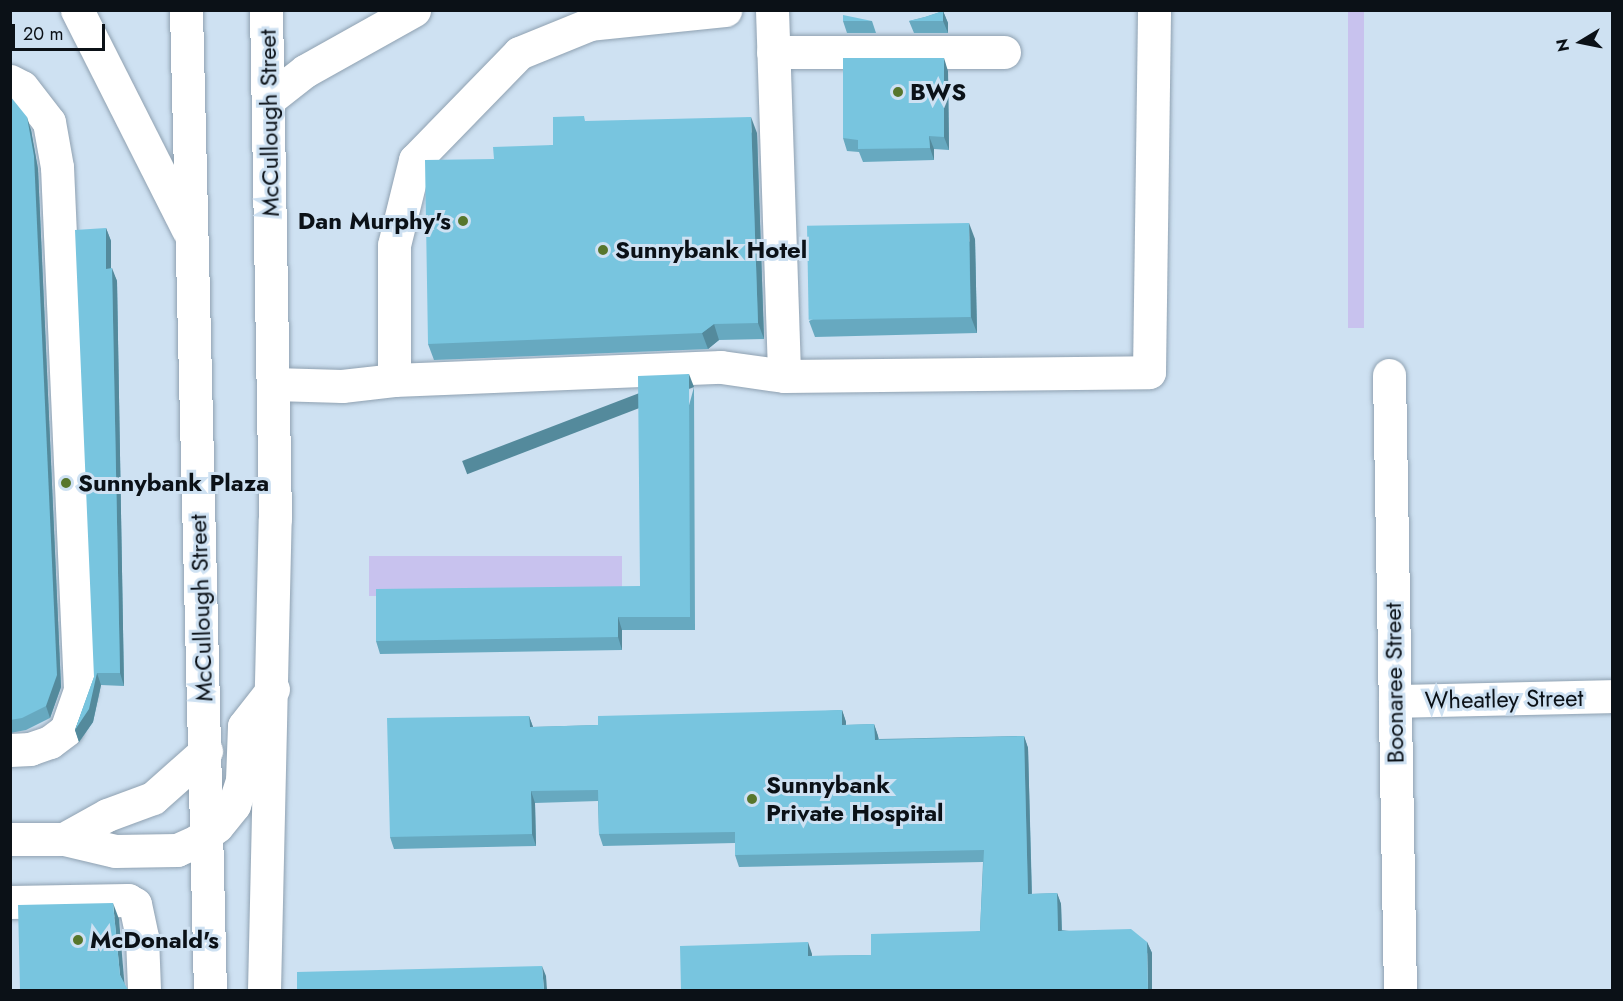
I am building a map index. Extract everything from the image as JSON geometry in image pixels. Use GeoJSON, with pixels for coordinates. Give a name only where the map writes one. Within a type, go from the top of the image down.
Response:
{"type":"FeatureCollection","features":[{"type":"Feature","properties":{"kind":"main road"},"geometry":{"type":"LineString","coordinates":[[77,10],[191,237]]}},
{"type":"Feature","properties":{"kind":"main road","name":"McCullough Street"},"geometry":{"type":"LineString","coordinates":[[186,10],[206,751],[210,990]]}},
{"type":"Feature","properties":{"kind":"main road","name":"McCullough Street"},"geometry":{"type":"LineString","coordinates":[[264,990],[273,689],[274,384],[266,10]]}},
{"type":"Feature","properties":{"kind":"main road"},"geometry":{"type":"LineString","coordinates":[[268,100],[305,71],[414,10]]}},
{"type":"Feature","properties":{"kind":"main road"},"geometry":{"type":"LineString","coordinates":[[394,380],[394,245],[415,160],[519,53],[590,24],[725,10]]}},
{"type":"Feature","properties":{"kind":"main road"},"geometry":{"type":"LineString","coordinates":[[772,10],[784,376]]}},
{"type":"Feature","properties":{"kind":"main road"},"geometry":{"type":"LineString","coordinates":[[274,384],[342,386],[394,380],[721,367],[784,376],[1149,372],[1154,10]]}},
{"type":"Feature","properties":{"kind":"main road"},"geometry":{"type":"LineString","coordinates":[[773,51],[1004,52]]}},
{"type":"Feature","properties":{"kind":"main road"},"geometry":{"type":"LineString","coordinates":[[10,750],[30,749],[50,742],[66,730],[80,690],[57,167],[49,122],[16,84]]}},
{"type":"Feature","properties":{"kind":"main road","name":"Boonaree Street"},"geometry":{"type":"LineString","coordinates":[[1389,375],[1400,990]]}},
{"type":"Feature","properties":{"kind":"main road"},"geometry":{"type":"LineString","coordinates":[[10,839],[64,839],[115,851],[160,851],[177,850],[208,834],[234,805],[242,780],[244,726],[273,689]]}},
{"type":"Feature","properties":{"kind":"main road","name":"Wheatley Street"},"geometry":{"type":"LineString","coordinates":[[1395,702],[1612,696]]}},
{"type":"Feature","properties":{"kind":"main road"},"geometry":{"type":"LineString","coordinates":[[64,839],[107,815],[153,798],[206,751]]}},
{"type":"Feature","properties":{"kind":"main road"},"geometry":{"type":"LineString","coordinates":[[10,903],[128,900],[135,904],[141,928],[144,990]]}},
{"type":"Feature","properties":{"kind":"shaded area"},"geometry":{"type":"Polygon","coordinates":[[[1348,11],[1364,11],[1364,328],[1348,328],[1348,11]]]}},
{"type":"Feature","properties":{"kind":"shaded area"},"geometry":{"type":"Polygon","coordinates":[[[369,556],[622,556],[622,596],[369,596],[369,556]]]}},
{"type":"Feature","properties":{"kind":"building"},"geometry":{"type":"Polygon","coordinates":[[[943,11],[943,21],[909,21],[925,17],[943,11]]]}},
{"type":"Feature","properties":{"kind":"building"},"geometry":{"type":"Polygon","coordinates":[[[843,15],[872,21],[843,21],[843,15]]]}},
{"type":"Feature","properties":{"kind":"building","name":"BWS"},"geometry":{"type":"Polygon","coordinates":[[[843,58],[944,58],[944,137],[929,136],[930,148],[858,149],[858,140],[843,138],[843,58]]]}},
{"type":"Feature","properties":{"kind":"building"},"geometry":{"type":"Polygon","coordinates":[[[10,96],[27,117],[34,156],[57,675],[46,706],[22,718],[10,720],[10,96]]]}},
{"type":"Feature","properties":{"kind":"building","name":"Sunnybank Hotel"},"geometry":{"type":"Polygon","coordinates":[[[584,116],[585,121],[751,117],[758,323],[714,324],[702,333],[428,344],[425,160],[494,159],[493,147],[553,145],[553,117],[584,116]]]}},
{"type":"Feature","properties":{"kind":"building"},"geometry":{"type":"Polygon","coordinates":[[[969,223],[971,317],[809,320],[807,226],[969,223]]]}},
{"type":"Feature","properties":{"kind":"building"},"geometry":{"type":"Polygon","coordinates":[[[106,228],[106,269],[112,268],[120,673],[97,673],[89,709],[75,730],[94,677],[75,230],[106,228]]]}},
{"type":"Feature","properties":{"kind":"building"},"geometry":{"type":"Polygon","coordinates":[[[689,374],[690,617],[618,617],[618,637],[376,641],[376,589],[640,586],[638,376],[689,374]]]}},
{"type":"Feature","properties":{"kind":"building"},"geometry":{"type":"Polygon","coordinates":[[[842,710],[842,725],[874,724],[875,740],[1024,736],[1028,894],[1057,893],[1058,931],[1131,929],[1147,942],[1148,990],[681,990],[680,946],[808,942],[808,956],[871,955],[871,934],[980,931],[984,850],[735,855],[735,832],[599,834],[598,790],[531,791],[532,834],[390,837],[387,718],[529,716],[530,727],[598,725],[598,716],[842,710]]]}},
{"type":"Feature","properties":{"kind":"building","name":"McDonald's"},"geometry":{"type":"Polygon","coordinates":[[[113,903],[120,975],[128,990],[20,990],[18,905],[113,903]]]}},
{"type":"Feature","properties":{"kind":"building"},"geometry":{"type":"Polygon","coordinates":[[[542,966],[544,990],[297,990],[297,972],[542,966]]]}},
{"type":"Feature","properties":{"kind":"place","name":"BWS"},"geometry":{"type":"Point","coordinates":[898,92]}},
{"type":"Feature","properties":{"kind":"place","name":"Dan Murphy's"},"geometry":{"type":"Point","coordinates":[463,221]}},
{"type":"Feature","properties":{"kind":"place","name":"Sunnybank Hotel"},"geometry":{"type":"Point","coordinates":[603,250]}},
{"type":"Feature","properties":{"kind":"place","name":"Sunnybank Plaza"},"geometry":{"type":"Point","coordinates":[66,483]}},
{"type":"Feature","properties":{"kind":"place","name":"Sunnybank Private Hospital"},"geometry":{"type":"Point","coordinates":[752,799]}},
{"type":"Feature","properties":{"kind":"place","name":"McDonald's"},"geometry":{"type":"Point","coordinates":[78,940]}}]}
